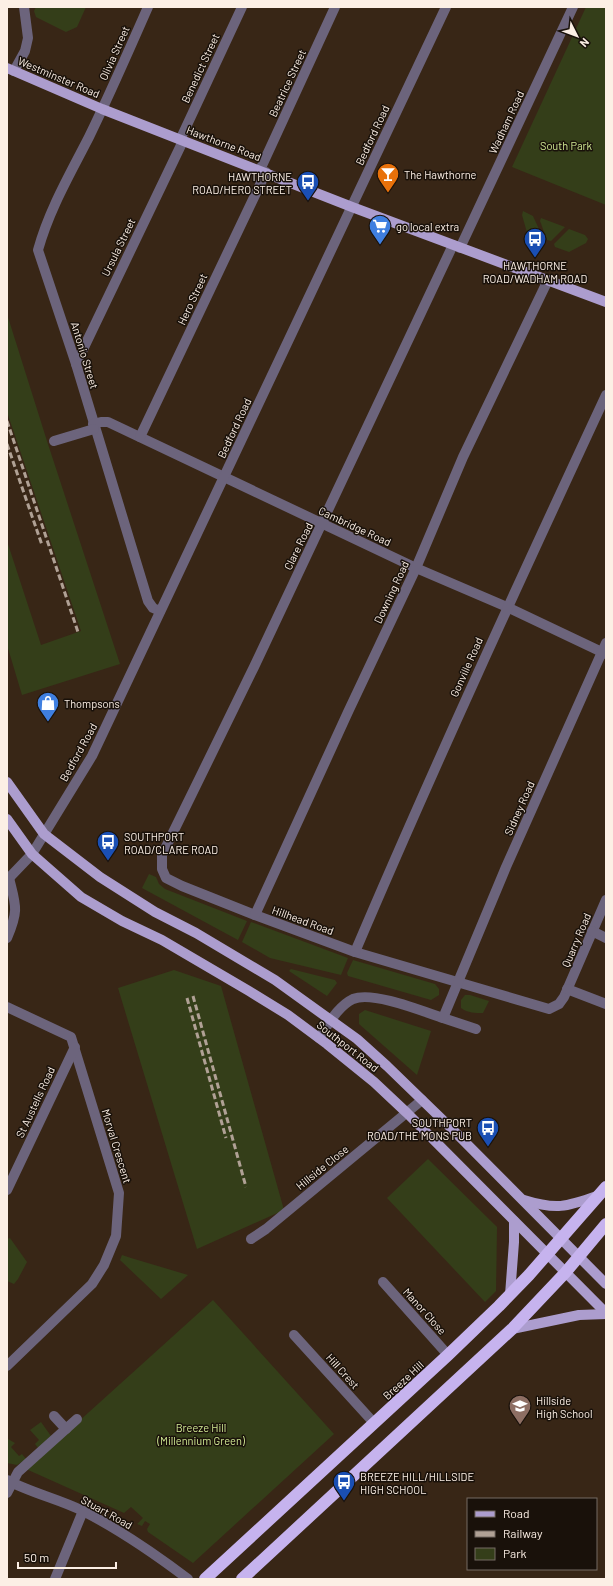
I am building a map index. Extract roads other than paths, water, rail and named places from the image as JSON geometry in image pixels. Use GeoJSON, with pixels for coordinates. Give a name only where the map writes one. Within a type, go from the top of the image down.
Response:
{"type":"FeatureCollection","features":[{"type":"Feature","properties":{"kind":"highway","name":"Breeze Hill"},"geometry":{"type":"LineString","coordinates":[[205,1579],[448,1355],[510,1295],[606,1187]]}},
{"type":"Feature","properties":{"kind":"highway"},"geometry":{"type":"LineString","coordinates":[[242,1579],[512,1329],[565,1273],[606,1224]]}},
{"type":"Feature","properties":{"kind":"main road","name":"Westminster Road"},"geometry":{"type":"LineString","coordinates":[[10,70],[102,109]]}},
{"type":"Feature","properties":{"kind":"main road","name":"Hawthorne Road"},"geometry":{"type":"LineString","coordinates":[[102,109],[352,207],[606,302]]}},
{"type":"Feature","properties":{"kind":"main road","name":"Southport Road"},"geometry":{"type":"LineString","coordinates":[[7,782],[44,834],[100,877],[155,912],[196,933],[268,976],[357,1039],[422,1100],[580,1256],[606,1284]]}},
{"type":"Feature","properties":{"kind":"main road","name":"Southport Road"},"geometry":{"type":"LineString","coordinates":[[7,819],[32,854],[81,897],[122,921],[162,940],[250,991],[288,1015],[320,1038],[374,1082],[407,1113],[606,1314]]}},
{"type":"Feature","properties":{"kind":"main road"},"geometry":{"type":"LineString","coordinates":[[522,1200],[544,1206],[562,1206],[575,1204],[597,1196]]}},
{"type":"Feature","properties":{"kind":"main road"},"geometry":{"type":"LineString","coordinates":[[510,1295],[514,1221]]}},
{"type":"Feature","properties":{"kind":"main road"},"geometry":{"type":"LineString","coordinates":[[512,1329],[579,1315],[606,1314]]}},
{"type":"Feature","properties":{"kind":"street"},"geometry":{"type":"LineString","coordinates":[[10,70],[25,51],[28,38],[24,7]]}},
{"type":"Feature","properties":{"kind":"street","name":"Olivia Street"},"geometry":{"type":"LineString","coordinates":[[102,109],[148,7]]}},
{"type":"Feature","properties":{"kind":"street","name":"Benedict Street"},"geometry":{"type":"LineString","coordinates":[[182,140],[242,7]]}},
{"type":"Feature","properties":{"kind":"street","name":"Beatrice Street"},"geometry":{"type":"LineString","coordinates":[[263,171],[335,7]]}},
{"type":"Feature","properties":{"kind":"street","name":"Bedford Road"},"geometry":{"type":"LineString","coordinates":[[8,878],[32,854],[92,756],[446,7]]}},
{"type":"Feature","properties":{"kind":"street","name":"Wadham Road"},"geometry":{"type":"LineString","coordinates":[[456,246],[573,7]]}},
{"type":"Feature","properties":{"kind":"street","name":"Antonio Street"},"geometry":{"type":"LineString","coordinates":[[102,109],[56,202],[43,232],[38,250],[76,364],[148,601],[153,608],[160,611]]}},
{"type":"Feature","properties":{"kind":"street","name":"Ursula Street"},"geometry":{"type":"LineString","coordinates":[[76,364],[182,140]]}},
{"type":"Feature","properties":{"kind":"street","name":"Hero Street"},"geometry":{"type":"LineString","coordinates":[[140,437],[263,171]]}},
{"type":"Feature","properties":{"kind":"street","name":"Clare Road"},"geometry":{"type":"LineString","coordinates":[[162,855],[223,732],[456,246]]}},
{"type":"Feature","properties":{"kind":"street","name":"Downing Road"},"geometry":{"type":"LineString","coordinates":[[255,915],[416,568],[463,457],[548,280]]}},
{"type":"Feature","properties":{"kind":"street","name":"Gonville Road"},"geometry":{"type":"LineString","coordinates":[[355,952],[411,821],[506,607],[606,395]]}},
{"type":"Feature","properties":{"kind":"street","name":"Cambridge Road"},"geometry":{"type":"LineString","coordinates":[[54,441],[101,422],[108,422],[416,568],[605,650]]}},
{"type":"Feature","properties":{"kind":"street","name":"Sidney Road"},"geometry":{"type":"LineString","coordinates":[[457,983],[506,866],[605,650]]}},
{"type":"Feature","properties":{"kind":"street","name":"Hillhead Road"},"geometry":{"type":"LineString","coordinates":[[162,855],[162,869],[166,878],[170,881],[255,915],[355,952],[457,983],[549,1008],[559,1004],[564,998],[567,989]]}},
{"type":"Feature","properties":{"kind":"street"},"geometry":{"type":"LineString","coordinates":[[7,938],[14,921],[16,908],[8,878]]}},
{"type":"Feature","properties":{"kind":"street","name":"Quarry Road"},"geometry":{"type":"LineString","coordinates":[[567,989],[606,900]]}},
{"type":"Feature","properties":{"kind":"street"},"geometry":{"type":"LineString","coordinates":[[592,931],[606,938]]}},
{"type":"Feature","properties":{"kind":"street"},"geometry":{"type":"LineString","coordinates":[[443,1018],[457,983]]}},
{"type":"Feature","properties":{"kind":"street"},"geometry":{"type":"LineString","coordinates":[[567,989],[606,1004]]}},
{"type":"Feature","properties":{"kind":"street"},"geometry":{"type":"LineString","coordinates":[[320,1038],[331,1020],[345,1005],[353,1000],[368,997],[378,998],[476,1029]]}},
{"type":"Feature","properties":{"kind":"street","name":"Morval Crescent"},"geometry":{"type":"LineString","coordinates":[[7,1007],[71,1037],[119,1193],[116,1236],[104,1265],[92,1284],[7,1366]]}},
{"type":"Feature","properties":{"kind":"street","name":"St Austells Road"},"geometry":{"type":"LineString","coordinates":[[7,1190],[75,1047]]}},
{"type":"Feature","properties":{"kind":"street","name":"Hillside Close"},"geometry":{"type":"LineString","coordinates":[[251,1240],[422,1100]]}},
{"type":"Feature","properties":{"kind":"street","name":"Manor Close"},"geometry":{"type":"LineString","coordinates":[[383,1282],[448,1355]]}},
{"type":"Feature","properties":{"kind":"street","name":"Hill Crest"},"geometry":{"type":"LineString","coordinates":[[294,1335],[374,1423]]}},
{"type":"Feature","properties":{"kind":"street"},"geometry":{"type":"LineString","coordinates":[[54,1416],[66,1429]]}},
{"type":"Feature","properties":{"kind":"street"},"geometry":{"type":"LineString","coordinates":[[7,1493],[9,1481],[77,1418]]}},
{"type":"Feature","properties":{"kind":"street","name":"Stuart Road"},"geometry":{"type":"LineString","coordinates":[[9,1481],[83,1511],[167,1562],[188,1579]]}},
{"type":"Feature","properties":{"kind":"street"},"geometry":{"type":"LineString","coordinates":[[55,1579],[83,1511]]}},
{"type":"Feature","properties":{"kind":"railway"},"geometry":{"type":"LineString","coordinates":[[7,421],[78,632]]}},
{"type":"Feature","properties":{"kind":"railway"},"geometry":{"type":"LineString","coordinates":[[7,444],[42,545]]}},
{"type":"Feature","properties":{"kind":"railway"},"geometry":{"type":"LineString","coordinates":[[193,996],[246,1187]]}},
{"type":"Feature","properties":{"kind":"railway"},"geometry":{"type":"LineString","coordinates":[[187,998],[226,1138]]}},
{"type":"Feature","properties":{"kind":"place","name":"The Hawthorne"},"geometry":{"type":"Point","coordinates":[388,194]}},
{"type":"Feature","properties":{"kind":"place","name":"HAWTHORNE ROAD/HERO STREET"},"geometry":{"type":"Point","coordinates":[308,202]}},
{"type":"Feature","properties":{"kind":"place","name":"go local extra"},"geometry":{"type":"Point","coordinates":[380,246]}},
{"type":"Feature","properties":{"kind":"place","name":"HAWTHORNE ROAD/WADHAM ROAD"},"geometry":{"type":"Point","coordinates":[535,258]}},
{"type":"Feature","properties":{"kind":"place","name":"Thompsons"},"geometry":{"type":"Point","coordinates":[48,722]}},
{"type":"Feature","properties":{"kind":"place","name":"SOUTHPORT ROAD/CLARE ROAD"},"geometry":{"type":"Point","coordinates":[108,862]}},
{"type":"Feature","properties":{"kind":"place","name":"SOUTHPORT ROAD/THE MONS PUB"},"geometry":{"type":"Point","coordinates":[488,1148]}},
{"type":"Feature","properties":{"kind":"place","name":"Hillside High School"},"geometry":{"type":"Point","coordinates":[520,1426]}},
{"type":"Feature","properties":{"kind":"place","name":"BREEZE HILL/HILLSIDE HIGH SCHOOL"},"geometry":{"type":"Point","coordinates":[344,1502]}},
{"type":"Feature","properties":{"kind":"park label","name":"South Park"},"geometry":{"type":"Point","coordinates":[566,145]}},
{"type":"Feature","properties":{"kind":"park label","name":"Breeze Hill (Millennium Green)"},"geometry":{"type":"Point","coordinates":[201,1433]}}]}
